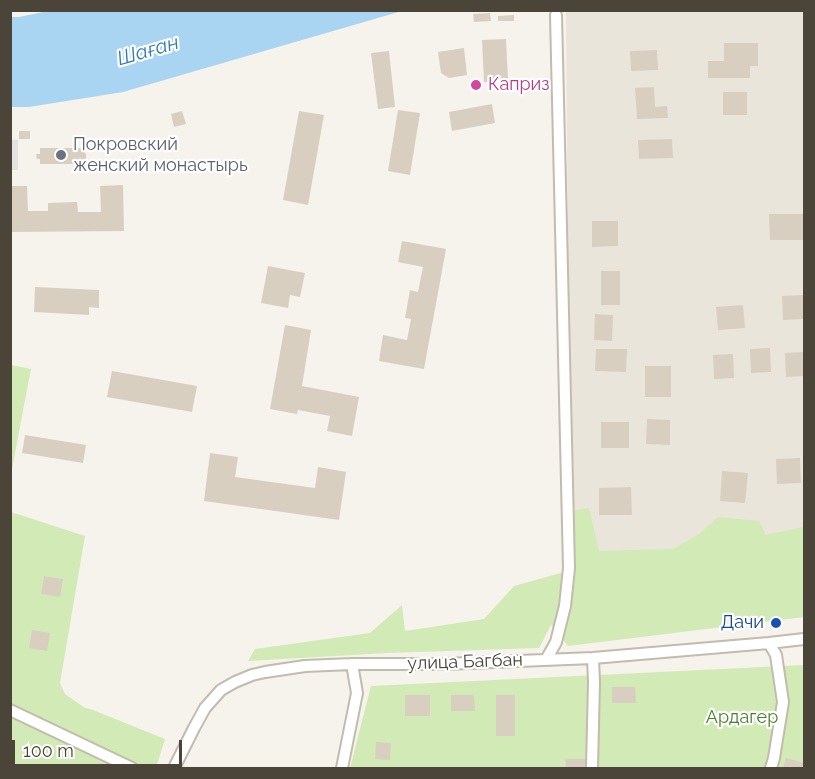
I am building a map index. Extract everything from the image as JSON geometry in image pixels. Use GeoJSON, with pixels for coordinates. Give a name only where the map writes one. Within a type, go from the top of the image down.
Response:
{"type":"FeatureCollection","features":[{"type":"Feature","properties":{"kind":"street"},"geometry":{"type":"LineString","coordinates":[[546,660],[556,642],[565,606],[569,568],[555,15]]}},
{"type":"Feature","properties":{"kind":"street","name":"улица Багбан"},"geometry":{"type":"LineString","coordinates":[[174,768],[205,708],[221,690],[252,675],[265,672],[304,666],[444,664],[593,658],[769,644],[804,639]]}},
{"type":"Feature","properties":{"kind":"street"},"geometry":{"type":"LineString","coordinates":[[769,644],[776,655],[783,702],[771,768]]}},
{"type":"Feature","properties":{"kind":"street"},"geometry":{"type":"LineString","coordinates":[[592,768],[593,658]]}},
{"type":"Feature","properties":{"kind":"street"},"geometry":{"type":"LineString","coordinates":[[342,768],[357,693],[352,664]]}},
{"type":"Feature","properties":{"kind":"street"},"geometry":{"type":"LineString","coordinates":[[10,710],[132,768]]}},
{"type":"Feature","properties":{"kind":"shaded area"},"geometry":{"type":"Polygon","coordinates":[[[566,11],[804,11],[804,617],[571,635],[566,11]]]}},
{"type":"Feature","properties":{"kind":"shaded area"},"geometry":{"type":"Polygon","coordinates":[[[11,139],[18,140],[18,170],[11,170],[11,139]]]}},
{"type":"Feature","properties":{"kind":"green space"},"geometry":{"type":"Polygon","coordinates":[[[10,365],[31,369],[11,474],[10,365]]]}},
{"type":"Feature","properties":{"kind":"green space"},"geometry":{"type":"Polygon","coordinates":[[[589,508],[599,551],[673,549],[699,534],[718,517],[759,521],[766,535],[804,527],[804,617],[568,646],[551,625],[539,648],[248,661],[255,649],[370,633],[402,605],[405,631],[484,619],[514,586],[575,569],[571,511],[589,508]]]}},
{"type":"Feature","properties":{"kind":"green space"},"geometry":{"type":"Polygon","coordinates":[[[11,512],[85,536],[60,683],[65,694],[85,708],[165,739],[156,768],[11,768],[11,512]]]}},
{"type":"Feature","properties":{"kind":"green space","name":"Ардагер"},"geometry":{"type":"Polygon","coordinates":[[[804,665],[804,768],[350,768],[371,686],[804,665]]]}},
{"type":"Feature","properties":{"kind":"water","name":"Шаған"},"geometry":{"type":"Polygon","coordinates":[[[53,10],[402,11],[123,92],[29,107],[11,107],[11,17],[53,10]]]}},
{"type":"Feature","properties":{"kind":"building"},"geometry":{"type":"Polygon","coordinates":[[[490,13],[491,21],[474,22],[473,14],[490,13]]]}},
{"type":"Feature","properties":{"kind":"building"},"geometry":{"type":"Polygon","coordinates":[[[514,15],[514,21],[498,21],[498,16],[514,15]]]}},
{"type":"Feature","properties":{"kind":"building"},"geometry":{"type":"Polygon","coordinates":[[[506,39],[508,80],[484,82],[482,40],[506,39]]]}},
{"type":"Feature","properties":{"kind":"building"},"geometry":{"type":"Polygon","coordinates":[[[724,43],[758,43],[758,66],[750,66],[750,78],[708,78],[708,61],[724,61],[724,43]]]}},
{"type":"Feature","properties":{"kind":"building"},"geometry":{"type":"Polygon","coordinates":[[[464,48],[467,75],[449,78],[441,73],[438,52],[464,48]]]}},
{"type":"Feature","properties":{"kind":"building"},"geometry":{"type":"Polygon","coordinates":[[[657,50],[658,70],[631,71],[630,51],[657,50]]]}},
{"type":"Feature","properties":{"kind":"building"},"geometry":{"type":"Polygon","coordinates":[[[389,51],[395,107],[378,109],[371,53],[389,51]]]}},
{"type":"Feature","properties":{"kind":"building"},"geometry":{"type":"Polygon","coordinates":[[[654,87],[655,107],[667,106],[668,118],[637,119],[635,88],[654,87]]]}},
{"type":"Feature","properties":{"kind":"building"},"geometry":{"type":"Polygon","coordinates":[[[723,92],[747,92],[747,115],[723,115],[723,92]]]}},
{"type":"Feature","properties":{"kind":"building"},"geometry":{"type":"Polygon","coordinates":[[[492,104],[495,123],[452,131],[449,112],[492,104]]]}},
{"type":"Feature","properties":{"kind":"building"},"geometry":{"type":"Polygon","coordinates":[[[398,110],[420,113],[410,175],[388,171],[398,110]]]}},
{"type":"Feature","properties":{"kind":"building"},"geometry":{"type":"Polygon","coordinates":[[[182,111],[186,124],[174,127],[171,114],[182,111]]]}},
{"type":"Feature","properties":{"kind":"building"},"geometry":{"type":"Polygon","coordinates":[[[299,111],[324,115],[308,205],[283,200],[299,111]]]}},
{"type":"Feature","properties":{"kind":"building"},"geometry":{"type":"Polygon","coordinates":[[[19,131],[30,131],[30,139],[19,139],[19,131]]]}},
{"type":"Feature","properties":{"kind":"building"},"geometry":{"type":"Polygon","coordinates":[[[672,139],[673,158],[639,159],[638,140],[672,139]]]}},
{"type":"Feature","properties":{"kind":"building","name":"Покровский женский монастырь"},"geometry":{"type":"Polygon","coordinates":[[[40,148],[81,148],[86,154],[86,159],[83,163],[78,164],[40,164],[40,159],[37,159],[36,154],[40,154],[40,148]]]}},
{"type":"Feature","properties":{"kind":"building"},"geometry":{"type":"Polygon","coordinates":[[[123,185],[124,231],[10,232],[10,186],[27,186],[28,211],[48,211],[48,203],[77,202],[78,212],[101,212],[100,186],[123,185]]]}},
{"type":"Feature","properties":{"kind":"building"},"geometry":{"type":"Polygon","coordinates":[[[769,214],[804,214],[804,240],[770,240],[769,214]]]}},
{"type":"Feature","properties":{"kind":"building"},"geometry":{"type":"Polygon","coordinates":[[[592,221],[618,221],[618,246],[592,247],[592,221]]]}},
{"type":"Feature","properties":{"kind":"building"},"geometry":{"type":"Polygon","coordinates":[[[402,241],[446,249],[424,369],[379,361],[383,335],[407,340],[411,319],[405,318],[410,290],[418,292],[423,267],[398,262],[402,241]]]}},
{"type":"Feature","properties":{"kind":"building"},"geometry":{"type":"Polygon","coordinates":[[[268,266],[305,273],[300,297],[290,295],[288,308],[261,303],[268,266]]]}},
{"type":"Feature","properties":{"kind":"building"},"geometry":{"type":"Polygon","coordinates":[[[601,271],[620,271],[620,305],[601,305],[601,271]]]}},
{"type":"Feature","properties":{"kind":"building"},"geometry":{"type":"Polygon","coordinates":[[[35,287],[99,290],[99,308],[89,307],[89,315],[34,312],[35,287]]]}},
{"type":"Feature","properties":{"kind":"building"},"geometry":{"type":"Polygon","coordinates":[[[804,295],[804,319],[783,320],[782,296],[804,295]]]}},
{"type":"Feature","properties":{"kind":"building"},"geometry":{"type":"Polygon","coordinates":[[[743,305],[745,328],[718,330],[716,307],[743,305]]]}},
{"type":"Feature","properties":{"kind":"building"},"geometry":{"type":"Polygon","coordinates":[[[595,314],[613,315],[612,341],[594,340],[595,314]]]}},
{"type":"Feature","properties":{"kind":"building"},"geometry":{"type":"Polygon","coordinates":[[[285,325],[311,330],[302,386],[359,397],[352,436],[327,431],[330,416],[298,410],[297,414],[270,409],[285,325]]]}},
{"type":"Feature","properties":{"kind":"building"},"geometry":{"type":"Polygon","coordinates":[[[770,348],[771,372],[751,373],[750,349],[770,348]]]}},
{"type":"Feature","properties":{"kind":"building"},"geometry":{"type":"Polygon","coordinates":[[[596,349],[627,349],[626,372],[595,371],[596,349]]]}},
{"type":"Feature","properties":{"kind":"building"},"geometry":{"type":"Polygon","coordinates":[[[804,352],[804,376],[786,377],[785,353],[804,352]]]}},
{"type":"Feature","properties":{"kind":"building"},"geometry":{"type":"Polygon","coordinates":[[[733,354],[734,378],[714,379],[713,355],[733,354]]]}},
{"type":"Feature","properties":{"kind":"building"},"geometry":{"type":"Polygon","coordinates":[[[645,366],[671,366],[671,397],[645,397],[645,366]]]}},
{"type":"Feature","properties":{"kind":"building"},"geometry":{"type":"Polygon","coordinates":[[[112,371],[197,386],[192,412],[107,397],[112,371]]]}},
{"type":"Feature","properties":{"kind":"building"},"geometry":{"type":"Polygon","coordinates":[[[647,419],[670,420],[670,445],[646,444],[647,419]]]}},
{"type":"Feature","properties":{"kind":"building"},"geometry":{"type":"Polygon","coordinates":[[[601,422],[629,422],[629,448],[601,448],[601,422]]]}},
{"type":"Feature","properties":{"kind":"building"},"geometry":{"type":"Polygon","coordinates":[[[25,435],[86,445],[83,463],[22,453],[25,435]]]}},
{"type":"Feature","properties":{"kind":"building"},"geometry":{"type":"Polygon","coordinates":[[[210,453],[238,457],[235,477],[315,488],[318,467],[346,472],[339,520],[204,501],[210,453]]]}},
{"type":"Feature","properties":{"kind":"building"},"geometry":{"type":"Polygon","coordinates":[[[800,458],[801,483],[777,484],[776,459],[800,458]]]}},
{"type":"Feature","properties":{"kind":"building"},"geometry":{"type":"Polygon","coordinates":[[[722,471],[748,473],[745,503],[720,501],[722,471]]]}},
{"type":"Feature","properties":{"kind":"building"},"geometry":{"type":"Polygon","coordinates":[[[631,487],[632,515],[599,515],[599,488],[631,487]]]}},
{"type":"Feature","properties":{"kind":"building"},"geometry":{"type":"Polygon","coordinates":[[[44,576],[63,579],[60,597],[41,594],[44,576]]]}},
{"type":"Feature","properties":{"kind":"building"},"geometry":{"type":"Polygon","coordinates":[[[32,630],[50,633],[47,651],[29,648],[32,630]]]}},
{"type":"Feature","properties":{"kind":"building"},"geometry":{"type":"Polygon","coordinates":[[[612,687],[635,687],[636,703],[612,703],[612,687]]]}},
{"type":"Feature","properties":{"kind":"building"},"geometry":{"type":"Polygon","coordinates":[[[405,695],[430,695],[430,716],[405,716],[405,695]]]}},
{"type":"Feature","properties":{"kind":"building"},"geometry":{"type":"Polygon","coordinates":[[[451,695],[474,695],[475,711],[451,711],[451,695]]]}},
{"type":"Feature","properties":{"kind":"building"},"geometry":{"type":"Polygon","coordinates":[[[496,695],[515,695],[515,736],[496,736],[496,695]]]}},
{"type":"Feature","properties":{"kind":"building"},"geometry":{"type":"Polygon","coordinates":[[[376,742],[391,743],[390,760],[375,759],[376,742]]]}},
{"type":"Feature","properties":{"kind":"building"},"geometry":{"type":"Polygon","coordinates":[[[786,758],[804,763],[803,768],[783,768],[786,758]]]}},
{"type":"Feature","properties":{"kind":"building"},"geometry":{"type":"Polygon","coordinates":[[[565,759],[589,759],[589,768],[566,768],[565,759]]]}},
{"type":"Feature","properties":{"kind":"place","name":"Каприз"},"geometry":{"type":"Point","coordinates":[476,85]}},
{"type":"Feature","properties":{"kind":"place","name":"Покровский женский монастырь"},"geometry":{"type":"Point","coordinates":[61,155]}},
{"type":"Feature","properties":{"kind":"place","name":"Дачи"},"geometry":{"type":"Point","coordinates":[776,623]}}]}
